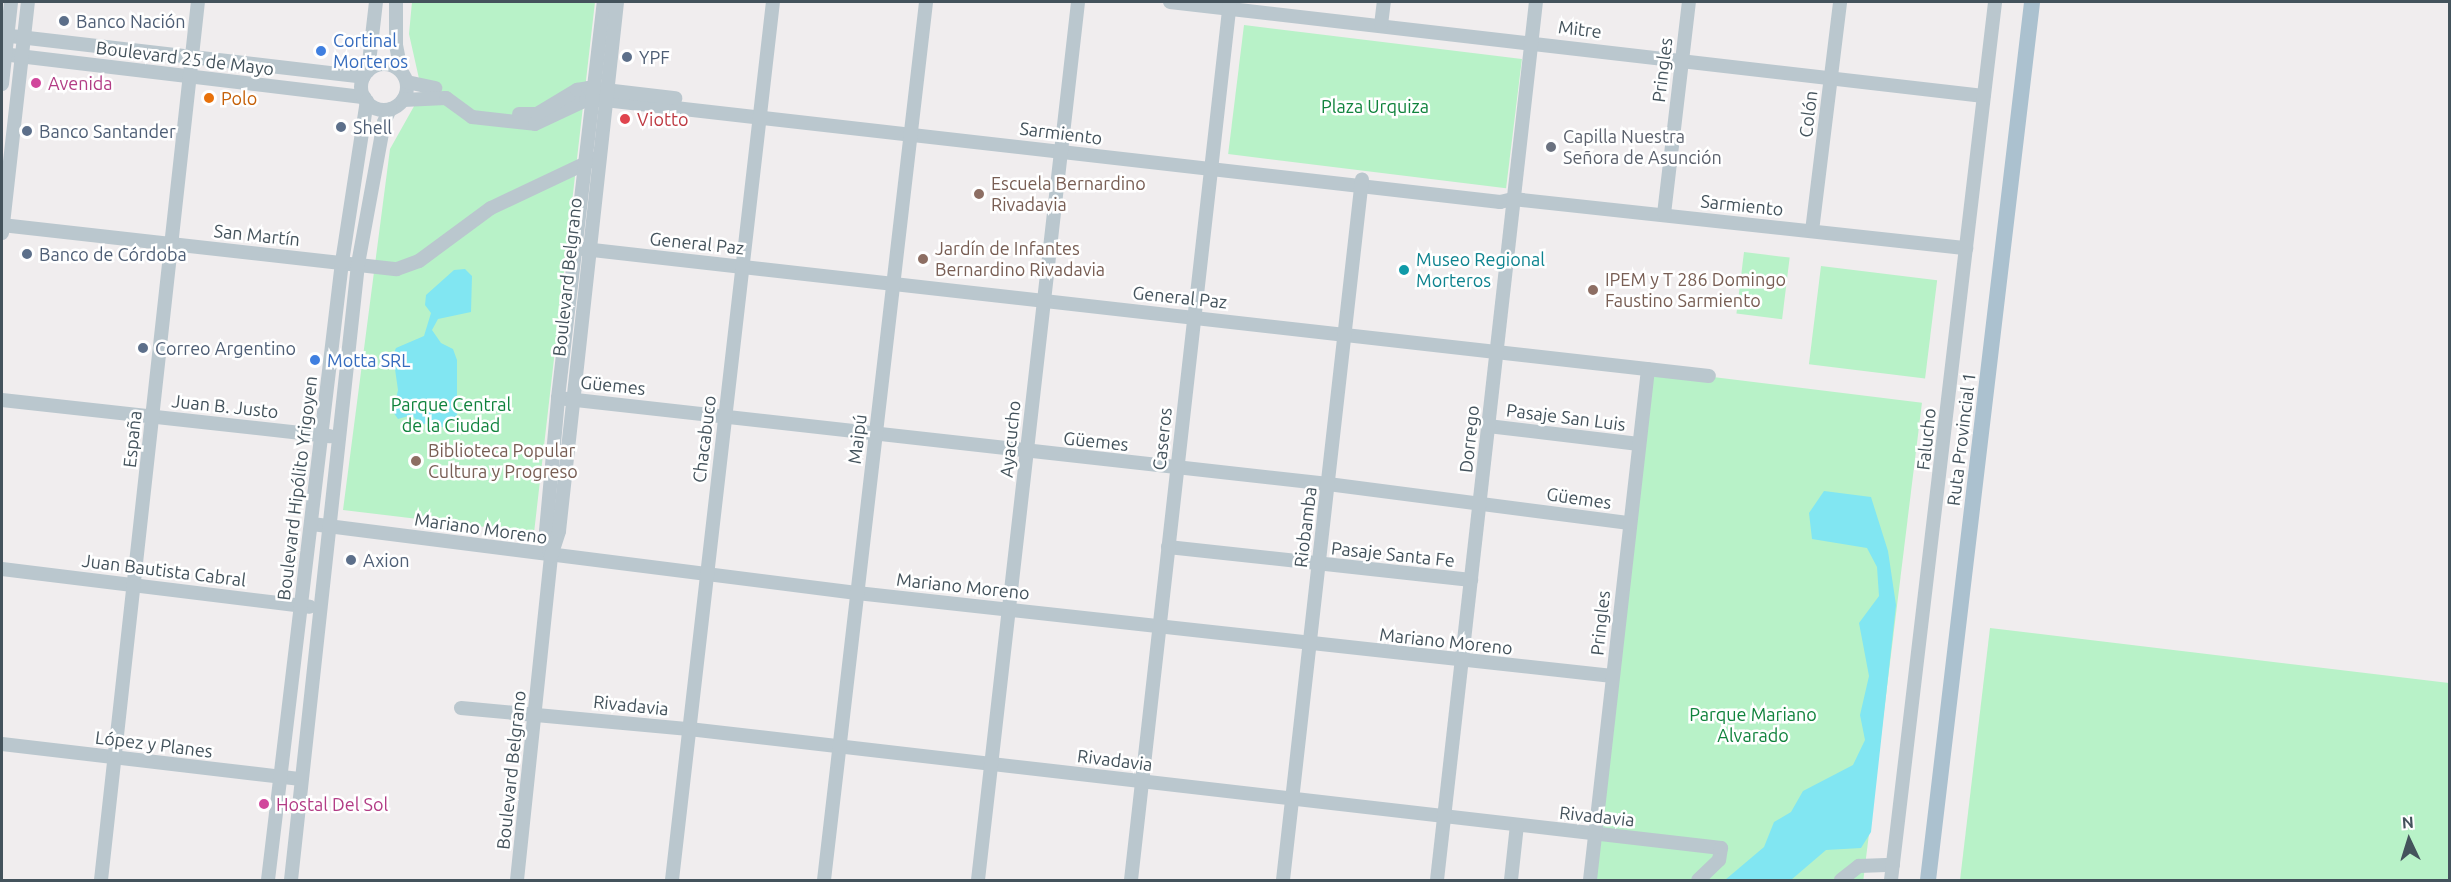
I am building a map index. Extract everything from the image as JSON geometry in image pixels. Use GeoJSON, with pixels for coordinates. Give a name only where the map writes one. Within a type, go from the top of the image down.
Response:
{"type":"FeatureCollection","features":[{"type":"Feature","properties":{"kind":"main road","name":"Ruta Provincial 1"},"geometry":{"type":"LineString","coordinates":[[1928,880],[2032,2]]}},
{"type":"Feature","properties":{"kind":"street"},"geometry":{"type":"LineString","coordinates":[[2,84],[4,35],[11,2]]}},
{"type":"Feature","properties":{"kind":"street"},"geometry":{"type":"LineString","coordinates":[[2,228],[28,2]]}},
{"type":"Feature","properties":{"kind":"street","name":"España"},"geometry":{"type":"LineString","coordinates":[[100,880],[198,2]]}},
{"type":"Feature","properties":{"kind":"street"},"geometry":{"type":"LineString","coordinates":[[366,99],[366,74],[376,2]]}},
{"type":"Feature","properties":{"kind":"street"},"geometry":{"type":"LineString","coordinates":[[396,2],[396,45],[404,76],[403,100]]}},
{"type":"Feature","properties":{"kind":"street","name":"Boulevard Belgrano"},"geometry":{"type":"LineString","coordinates":[[517,880],[551,556],[548,519],[582,249],[599,157],[604,2]]}},
{"type":"Feature","properties":{"kind":"street","name":"Boulevard Belgrano"},"geometry":{"type":"LineString","coordinates":[[582,249],[584,165],[617,2]]}},
{"type":"Feature","properties":{"kind":"street","name":"Chacabuco"},"geometry":{"type":"LineString","coordinates":[[672,880],[773,2]]}},
{"type":"Feature","properties":{"kind":"street","name":"Maipú"},"geometry":{"type":"LineString","coordinates":[[824,880],[926,2]]}},
{"type":"Feature","properties":{"kind":"street","name":"Ayacucho"},"geometry":{"type":"LineString","coordinates":[[978,880],[1078,2]]}},
{"type":"Feature","properties":{"kind":"street","name":"Mitre"},"geometry":{"type":"LineString","coordinates":[[1170,2],[1229,5],[1984,96]]}},
{"type":"Feature","properties":{"kind":"street"},"geometry":{"type":"LineString","coordinates":[[1381,25],[1384,2]]}},
{"type":"Feature","properties":{"kind":"street","name":"Dorrego"},"geometry":{"type":"LineString","coordinates":[[1437,880],[1536,2]]}},
{"type":"Feature","properties":{"kind":"street","name":"Pringles"},"geometry":{"type":"LineString","coordinates":[[1664,214],[1689,2]]}},
{"type":"Feature","properties":{"kind":"street","name":"Colón"},"geometry":{"type":"LineString","coordinates":[[1812,231],[1840,2]]}},
{"type":"Feature","properties":{"kind":"street","name":"Falucho"},"geometry":{"type":"LineString","coordinates":[[1891,880],[1995,2]]}},
{"type":"Feature","properties":{"kind":"street","name":"Caseros"},"geometry":{"type":"LineString","coordinates":[[1131,880],[1229,5]]}},
{"type":"Feature","properties":{"kind":"street","name":"Boulevard 25 de Mayo"},"geometry":{"type":"LineString","coordinates":[[4,35],[366,74],[380,64],[404,76],[420,88],[455,92],[473,107],[502,117]]}},
{"type":"Feature","properties":{"kind":"street","name":"Boulevard 25 de Mayo"},"geometry":{"type":"LineString","coordinates":[[3,55],[366,99],[378,108],[390,109]]}},
{"type":"Feature","properties":{"kind":"street"},"geometry":{"type":"LineString","coordinates":[[390,109],[403,100],[446,98],[472,117],[502,117],[537,114],[577,90],[600,94]]}},
{"type":"Feature","properties":{"kind":"street","name":"Sarmiento"},"geometry":{"type":"LineString","coordinates":[[600,94],[1362,181],[1500,201],[1514,199],[1664,214],[1966,248]]}},
{"type":"Feature","properties":{"kind":"street","name":"Boulevard Hipólito Yrigoyen"},"geometry":{"type":"LineString","coordinates":[[268,880],[342,262],[366,99]]}},
{"type":"Feature","properties":{"kind":"street","name":"Boulevard Hipólito Yrigoyen"},"geometry":{"type":"LineString","coordinates":[[291,880],[330,526],[337,436],[358,264],[384,122],[390,109]]}},
{"type":"Feature","properties":{"kind":"street","name":"San Martín"},"geometry":{"type":"LineString","coordinates":[[2,228],[398,269],[419,261],[491,208],[599,157]]}},
{"type":"Feature","properties":{"kind":"street","name":"Riobamba"},"geometry":{"type":"LineString","coordinates":[[1283,880],[1362,181]]}},
{"type":"Feature","properties":{"kind":"street","name":"General Paz"},"geometry":{"type":"LineString","coordinates":[[582,249],[1709,376]]}},
{"type":"Feature","properties":{"kind":"street","name":"Pringles"},"geometry":{"type":"LineString","coordinates":[[1590,880],[1648,369]]}},
{"type":"Feature","properties":{"kind":"street","name":"Boulevard Belgrano"},"geometry":{"type":"LineString","coordinates":[[551,556],[559,531],[565,398]]}},
{"type":"Feature","properties":{"kind":"street","name":"Güemes"},"geometry":{"type":"LineString","coordinates":[[565,398],[1027,452],[1328,484],[1629,523]]}},
{"type":"Feature","properties":{"kind":"street","name":"Juan B. Justo"},"geometry":{"type":"LineString","coordinates":[[2,400],[337,436]]}},
{"type":"Feature","properties":{"kind":"street","name":"Pasaje San Luis"},"geometry":{"type":"LineString","coordinates":[[1488,426],[1639,444]]}},
{"type":"Feature","properties":{"kind":"street"},"geometry":{"type":"LineString","coordinates":[[518,550],[539,537],[548,519]]}},
{"type":"Feature","properties":{"kind":"street","name":"Mariano Moreno"},"geometry":{"type":"LineString","coordinates":[[312,524],[707,575],[1612,676]]}},
{"type":"Feature","properties":{"kind":"street","name":"Pasaje Santa Fe"},"geometry":{"type":"LineString","coordinates":[[1168,548],[1471,580]]}},
{"type":"Feature","properties":{"kind":"street","name":"Juan Bautista Cabral"},"geometry":{"type":"LineString","coordinates":[[2,569],[134,583],[321,608]]}},
{"type":"Feature","properties":{"kind":"street","name":"Rivadavia"},"geometry":{"type":"LineString","coordinates":[[461,708],[689,729],[1721,848],[1719,860],[1698,880]]}},
{"type":"Feature","properties":{"kind":"street","name":"López y Planes"},"geometry":{"type":"LineString","coordinates":[[2,744],[302,779]]}},
{"type":"Feature","properties":{"kind":"street"},"geometry":{"type":"LineString","coordinates":[[1510,880],[1517,825]]}},
{"type":"Feature","properties":{"kind":"street"},"geometry":{"type":"LineString","coordinates":[[1841,880],[1859,866],[1893,865]]}},
{"type":"Feature","properties":{"kind":"green space","name":"Parque Central de la Ciudad"},"geometry":{"type":"Polygon","coordinates":[[[412,2],[595,2],[534,533],[343,510],[390,149],[422,92],[409,34],[412,2]]]}},
{"type":"Feature","properties":{"kind":"green space","name":"Plaza Urquiza"},"geometry":{"type":"Polygon","coordinates":[[[1244,25],[1522,59],[1506,188],[1228,154],[1244,25]]]}},
{"type":"Feature","properties":{"kind":"green space"},"geometry":{"type":"Polygon","coordinates":[[[1744,252],[1790,258],[1782,319],[1736,314],[1744,252]]]}},
{"type":"Feature","properties":{"kind":"green space"},"geometry":{"type":"Polygon","coordinates":[[[1821,266],[1937,280],[1925,379],[1809,364],[1821,266]]]}},
{"type":"Feature","properties":{"kind":"green space","name":"Parque Mariano Alvarado"},"geometry":{"type":"Polygon","coordinates":[[[1648,369],[1922,403],[1863,880],[1585,879],[1648,369]]]}},
{"type":"Feature","properties":{"kind":"green space"},"geometry":{"type":"Polygon","coordinates":[[[1990,628],[2449,683],[2449,880],[1960,880],[1990,628]]]}},
{"type":"Feature","properties":{"kind":"water"},"geometry":{"type":"Polygon","coordinates":[[[465,269],[472,276],[471,312],[438,319],[432,330],[441,343],[453,349],[457,360],[457,415],[443,427],[419,423],[412,415],[398,419],[393,412],[398,390],[393,355],[396,348],[424,336],[431,313],[425,305],[426,295],[454,270],[465,269]]]}},
{"type":"Feature","properties":{"kind":"water"},"geometry":{"type":"Polygon","coordinates":[[[1824,491],[1871,497],[1888,551],[1896,605],[1871,832],[1861,848],[1826,850],[1791,880],[1725,880],[1764,847],[1774,822],[1791,812],[1803,791],[1853,765],[1865,740],[1860,715],[1869,676],[1859,623],[1879,596],[1877,567],[1867,548],[1812,539],[1809,513],[1824,491]]]}},
{"type":"Feature","properties":{"kind":"place","name":"Banco Nación"},"geometry":{"type":"Point","coordinates":[64,21]}},
{"type":"Feature","properties":{"kind":"place","name":"Cortinal Morteros"},"geometry":{"type":"Point","coordinates":[321,51]}},
{"type":"Feature","properties":{"kind":"place","name":"YPF"},"geometry":{"type":"Point","coordinates":[627,57]}},
{"type":"Feature","properties":{"kind":"place","name":"Avenida"},"geometry":{"type":"Point","coordinates":[36,83]}},
{"type":"Feature","properties":{"kind":"place","name":"Polo"},"geometry":{"type":"Point","coordinates":[209,98]}},
{"type":"Feature","properties":{"kind":"place","name":"Viotto"},"geometry":{"type":"Point","coordinates":[625,119]}},
{"type":"Feature","properties":{"kind":"place","name":"Shell"},"geometry":{"type":"Point","coordinates":[341,127]}},
{"type":"Feature","properties":{"kind":"place","name":"Banco Santander"},"geometry":{"type":"Point","coordinates":[27,131]}},
{"type":"Feature","properties":{"kind":"place","name":"Capilla Nuestra Señora de Asunción"},"geometry":{"type":"Point","coordinates":[1551,147]}},
{"type":"Feature","properties":{"kind":"place","name":"Escuela Bernardino Rivadavia"},"geometry":{"type":"Point","coordinates":[979,194]}},
{"type":"Feature","properties":{"kind":"place","name":"Banco de Córdoba"},"geometry":{"type":"Point","coordinates":[27,254]}},
{"type":"Feature","properties":{"kind":"place","name":"Jardín de Infantes Bernardino Rivadavia"},"geometry":{"type":"Point","coordinates":[923,259]}},
{"type":"Feature","properties":{"kind":"place","name":"Museo Regional Morteros"},"geometry":{"type":"Point","coordinates":[1404,270]}},
{"type":"Feature","properties":{"kind":"place","name":"IPEM y T 286 Domingo Faustino Sarmiento"},"geometry":{"type":"Point","coordinates":[1593,290]}},
{"type":"Feature","properties":{"kind":"place","name":"Correo Argentino"},"geometry":{"type":"Point","coordinates":[143,348]}},
{"type":"Feature","properties":{"kind":"place","name":"Motta SRL"},"geometry":{"type":"Point","coordinates":[315,360]}},
{"type":"Feature","properties":{"kind":"place","name":"Biblioteca Popular Cultura y Progreso"},"geometry":{"type":"Point","coordinates":[416,461]}},
{"type":"Feature","properties":{"kind":"place","name":"Axion"},"geometry":{"type":"Point","coordinates":[351,560]}},
{"type":"Feature","properties":{"kind":"place","name":"Hostal Del Sol"},"geometry":{"type":"Point","coordinates":[264,804]}}]}
